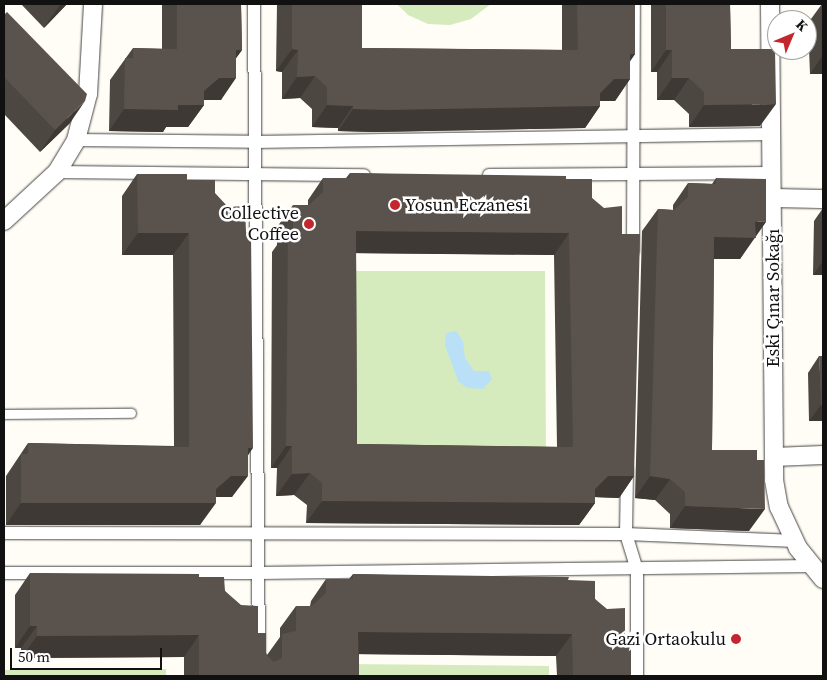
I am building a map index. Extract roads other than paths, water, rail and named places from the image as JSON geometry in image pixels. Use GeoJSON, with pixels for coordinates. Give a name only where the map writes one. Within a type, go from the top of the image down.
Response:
{"type":"FeatureCollection","features":[{"type":"Feature","properties":{"kind":"street"},"geometry":{"type":"LineString","coordinates":[[4,221],[57,172],[76,140],[88,94],[93,4]]}},
{"type":"Feature","properties":{"kind":"street"},"geometry":{"type":"LineString","coordinates":[[254,4],[259,676]]}},
{"type":"Feature","properties":{"kind":"street"},"geometry":{"type":"LineString","coordinates":[[632,264],[635,174],[634,4]]}},
{"type":"Feature","properties":{"kind":"street","name":"Eski Çınar Sokağı"},"geometry":{"type":"LineString","coordinates":[[770,4],[774,457],[779,507],[811,566],[823,579]]}},
{"type":"Feature","properties":{"kind":"street"},"geometry":{"type":"LineString","coordinates":[[76,140],[254,142],[634,134],[771,134]]}},
{"type":"Feature","properties":{"kind":"street"},"geometry":{"type":"LineString","coordinates":[[57,172],[376,175]]}},
{"type":"Feature","properties":{"kind":"street"},"geometry":{"type":"LineString","coordinates":[[475,175],[772,173]]}},
{"type":"Feature","properties":{"kind":"street"},"geometry":{"type":"LineString","coordinates":[[772,198],[823,199]]}},
{"type":"Feature","properties":{"kind":"street"},"geometry":{"type":"LineString","coordinates":[[628,454],[626,534],[637,570],[637,676]]}},
{"type":"Feature","properties":{"kind":"street"},"geometry":{"type":"LineString","coordinates":[[774,457],[823,455]]}},
{"type":"Feature","properties":{"kind":"street"},"geometry":{"type":"LineString","coordinates":[[4,533],[258,535],[626,534],[796,541]]}},
{"type":"Feature","properties":{"kind":"street"},"geometry":{"type":"LineString","coordinates":[[4,573],[258,574],[811,566]]}},
{"type":"Feature","properties":{"kind":"lane"},"geometry":{"type":"LineString","coordinates":[[4,414],[131,413]]}},
{"type":"Feature","properties":{"kind":"water"},"geometry":{"type":"Polygon","coordinates":[[[456,331],[463,341],[465,358],[474,371],[489,371],[492,379],[483,389],[467,388],[458,381],[445,345],[446,333],[456,331]]]}},
{"type":"Feature","properties":{"kind":"place","name":"Yosun Eczanesi"},"geometry":{"type":"Point","coordinates":[395,205]}},
{"type":"Feature","properties":{"kind":"place","name":"Collective Coffee"},"geometry":{"type":"Point","coordinates":[309,224]}},
{"type":"Feature","properties":{"kind":"place","name":"Gazi Ortaokulu"},"geometry":{"type":"Point","coordinates":[736,639]}}]}
